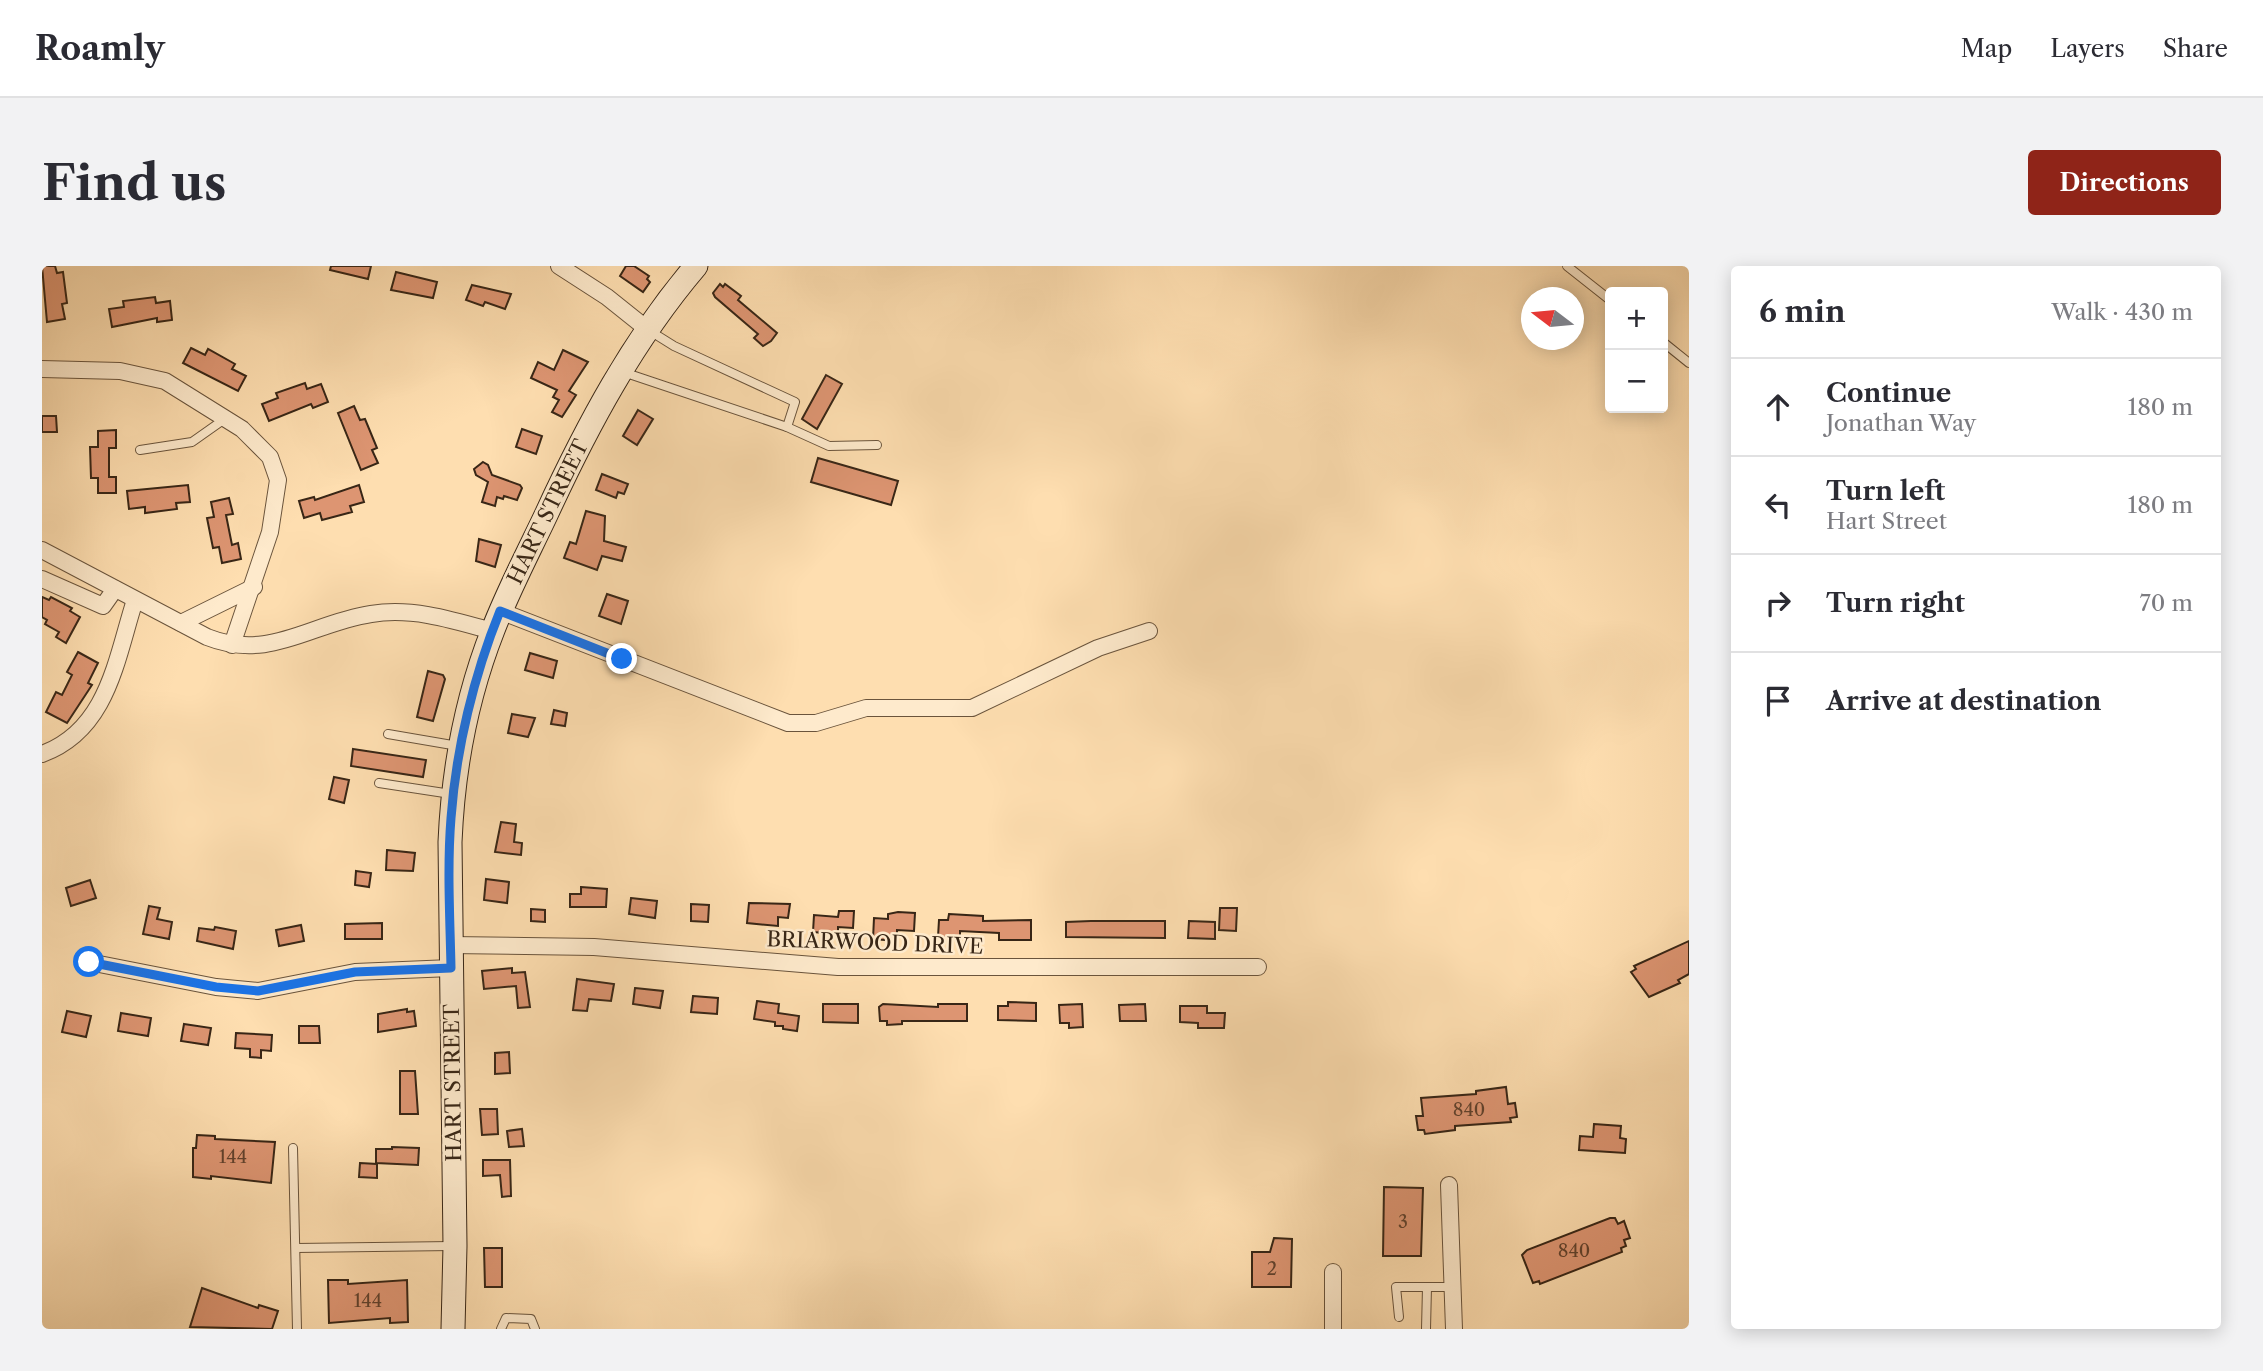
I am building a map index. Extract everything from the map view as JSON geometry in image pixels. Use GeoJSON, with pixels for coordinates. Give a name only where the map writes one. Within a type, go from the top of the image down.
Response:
{"type":"FeatureCollection","features":[{"type":"Feature","properties":{"kind":"street"},"geometry":{"type":"LineString","coordinates":[[559,266],[607,297],[647,330]]}},
{"type":"Feature","properties":{"kind":"street","name":"HART STREET"},"geometry":{"type":"LineString","coordinates":[[453,1329],[455,1246],[450,842],[462,747],[496,621],[583,438],[647,330],[696,266]]}},
{"type":"Feature","properties":{"kind":"street"},"geometry":{"type":"LineString","coordinates":[[42,369],[144,375],[184,390],[253,438],[276,468],[278,480],[270,532],[254,587],[232,645]]}},
{"type":"Feature","properties":{"kind":"street"},"geometry":{"type":"LineString","coordinates":[[42,550],[181,623],[232,645],[274,643],[343,620],[389,612],[496,621],[788,723],[816,723],[866,708],[972,708],[1098,648],[1149,631]]}},
{"type":"Feature","properties":{"kind":"street"},"geometry":{"type":"LineString","coordinates":[[42,579],[99,606],[107,604],[115,589]]}},
{"type":"Feature","properties":{"kind":"street"},"geometry":{"type":"LineString","coordinates":[[181,623],[254,587]]}},
{"type":"Feature","properties":{"kind":"street"},"geometry":{"type":"LineString","coordinates":[[42,754],[81,731],[96,713],[135,600]]}},
{"type":"Feature","properties":{"kind":"street","name":"BRIARWOOD DRIVE"},"geometry":{"type":"LineString","coordinates":[[89,962],[216,987],[258,991],[451,956],[569,946],[838,967],[1258,967]]}},
{"type":"Feature","properties":{"kind":"street"},"geometry":{"type":"LineString","coordinates":[[1449,1185],[1454,1329]]}},
{"type":"Feature","properties":{"kind":"street"},"geometry":{"type":"LineString","coordinates":[[1333,1329],[1334,1272]]}},
{"type":"Feature","properties":{"kind":"lane"},"geometry":{"type":"LineString","coordinates":[[1567,266],[1605,296]]}},
{"type":"Feature","properties":{"kind":"lane"},"geometry":{"type":"LineString","coordinates":[[647,330],[674,346],[795,402],[787,427]]}},
{"type":"Feature","properties":{"kind":"lane"},"geometry":{"type":"LineString","coordinates":[[1668,346],[1689,363]]}},
{"type":"Feature","properties":{"kind":"lane"},"geometry":{"type":"LineString","coordinates":[[620,372],[787,427],[829,446],[877,445]]}},
{"type":"Feature","properties":{"kind":"lane"},"geometry":{"type":"LineString","coordinates":[[140,450],[192,442],[226,418]]}},
{"type":"Feature","properties":{"kind":"lane"},"geometry":{"type":"LineString","coordinates":[[388,734],[462,747]]}},
{"type":"Feature","properties":{"kind":"lane"},"geometry":{"type":"LineString","coordinates":[[379,783],[454,794]]}},
{"type":"Feature","properties":{"kind":"lane"},"geometry":{"type":"LineString","coordinates":[[293,1148],[297,1329]]}},
{"type":"Feature","properties":{"kind":"lane"},"geometry":{"type":"LineString","coordinates":[[296,1248],[455,1246]]}},
{"type":"Feature","properties":{"kind":"lane"},"geometry":{"type":"LineString","coordinates":[[1399,1317],[1396,1287],[1453,1287]]}},
{"type":"Feature","properties":{"kind":"lane"},"geometry":{"type":"LineString","coordinates":[[1426,1329],[1427,1287]]}},
{"type":"Feature","properties":{"kind":"lane"},"geometry":{"type":"LineString","coordinates":[[501,1329],[506,1318],[531,1319],[534,1329]]}},
{"type":"Feature","properties":{"kind":"building"},"geometry":{"type":"Polygon","coordinates":[[[42,266],[55,266],[57,273],[63,272],[67,303],[62,304],[65,319],[47,322],[42,266]]]}},
{"type":"Feature","properties":{"kind":"building"},"geometry":{"type":"Polygon","coordinates":[[[331,266],[371,266],[368,279],[330,270],[331,266]]]}},
{"type":"Feature","properties":{"kind":"building"},"geometry":{"type":"Polygon","coordinates":[[[626,266],[634,266],[649,276],[647,279],[650,282],[643,292],[620,276],[626,266]]]}},
{"type":"Feature","properties":{"kind":"building"},"geometry":{"type":"Polygon","coordinates":[[[396,272],[437,282],[433,298],[391,290],[396,272]]]}},
{"type":"Feature","properties":{"kind":"building"},"geometry":{"type":"Polygon","coordinates":[[[720,284],[723,287],[725,284],[741,296],[738,300],[777,333],[771,341],[763,346],[754,338],[758,334],[715,297],[713,293],[720,284]]]}},
{"type":"Feature","properties":{"kind":"building"},"geometry":{"type":"Polygon","coordinates":[[[472,285],[511,294],[505,309],[485,302],[483,306],[466,300],[472,285]]]}},
{"type":"Feature","properties":{"kind":"building"},"geometry":{"type":"Polygon","coordinates":[[[155,297],[156,303],[170,301],[172,320],[157,322],[157,318],[112,327],[109,309],[124,307],[123,301],[155,297]]]}},
{"type":"Feature","properties":{"kind":"building"},"geometry":{"type":"Polygon","coordinates":[[[191,348],[205,355],[208,349],[235,364],[232,369],[246,376],[238,391],[183,363],[191,348]]]}},
{"type":"Feature","properties":{"kind":"building"},"geometry":{"type":"Polygon","coordinates":[[[563,350],[588,362],[569,391],[576,395],[562,417],[552,412],[559,400],[553,397],[557,390],[531,378],[538,362],[554,370],[563,350]]]}},
{"type":"Feature","properties":{"kind":"building"},"geometry":{"type":"Polygon","coordinates":[[[826,375],[842,384],[817,429],[802,419],[826,375]]]}},
{"type":"Feature","properties":{"kind":"building"},"geometry":{"type":"Polygon","coordinates":[[[305,383],[307,389],[321,384],[328,402],[313,408],[311,404],[269,421],[262,404],[278,398],[276,393],[305,383]]]}},
{"type":"Feature","properties":{"kind":"building"},"geometry":{"type":"Polygon","coordinates":[[[354,406],[360,420],[365,419],[377,448],[372,450],[378,463],[361,470],[338,413],[354,406]]]}},
{"type":"Feature","properties":{"kind":"building"},"geometry":{"type":"Polygon","coordinates":[[[638,410],[653,419],[637,445],[623,436],[638,410]]]}},
{"type":"Feature","properties":{"kind":"building"},"geometry":{"type":"Polygon","coordinates":[[[42,416],[56,416],[57,432],[42,432],[42,416]]]}},
{"type":"Feature","properties":{"kind":"building"},"geometry":{"type":"Polygon","coordinates":[[[522,429],[542,436],[536,454],[516,447],[522,429]]]}},
{"type":"Feature","properties":{"kind":"building"},"geometry":{"type":"Polygon","coordinates":[[[116,430],[116,448],[109,448],[109,477],[116,477],[116,493],[98,493],[98,478],[91,478],[90,447],[98,447],[98,431],[116,430]]]}},
{"type":"Feature","properties":{"kind":"building"},"geometry":{"type":"Polygon","coordinates":[[[818,458],[898,481],[891,505],[811,482],[818,458]]]}},
{"type":"Feature","properties":{"kind":"building"},"geometry":{"type":"Polygon","coordinates":[[[483,462],[488,465],[492,475],[520,485],[522,488],[517,500],[497,497],[495,506],[482,502],[488,482],[476,475],[474,469],[483,462]]]}},
{"type":"Feature","properties":{"kind":"building"},"geometry":{"type":"Polygon","coordinates":[[[602,474],[628,484],[624,494],[618,492],[616,498],[596,490],[602,474]]]}},
{"type":"Feature","properties":{"kind":"building"},"geometry":{"type":"Polygon","coordinates":[[[188,485],[190,502],[176,503],[177,509],[145,513],[145,507],[129,509],[127,491],[188,485]]]}},
{"type":"Feature","properties":{"kind":"building"},"geometry":{"type":"Polygon","coordinates":[[[359,485],[364,502],[350,506],[352,512],[322,520],[320,513],[304,518],[299,501],[314,497],[315,500],[359,485]]]}},
{"type":"Feature","properties":{"kind":"building"},"geometry":{"type":"Polygon","coordinates":[[[229,498],[233,514],[226,515],[232,545],[238,543],[241,559],[222,563],[219,547],[213,548],[207,518],[214,517],[211,502],[229,498]]]}},
{"type":"Feature","properties":{"kind":"building"},"geometry":{"type":"Polygon","coordinates":[[[586,511],[605,516],[604,541],[626,547],[622,561],[602,556],[597,570],[564,558],[570,542],[576,544],[586,511]]]}},
{"type":"Feature","properties":{"kind":"building"},"geometry":{"type":"Polygon","coordinates":[[[479,539],[501,545],[495,567],[476,561],[479,539]]]}},
{"type":"Feature","properties":{"kind":"building"},"geometry":{"type":"Polygon","coordinates":[[[607,594],[628,601],[621,624],[599,616],[607,594]]]}},
{"type":"Feature","properties":{"kind":"building"},"geometry":{"type":"Polygon","coordinates":[[[42,597],[49,600],[51,597],[72,608],[70,611],[80,617],[66,643],[56,637],[59,632],[45,624],[47,620],[42,617],[42,597]]]}},
{"type":"Feature","properties":{"kind":"building"},"geometry":{"type":"Polygon","coordinates":[[[78,652],[98,663],[88,683],[92,685],[67,723],[46,712],[56,692],[62,695],[72,675],[67,672],[78,652]]]}},
{"type":"Feature","properties":{"kind":"building"},"geometry":{"type":"Polygon","coordinates":[[[530,653],[557,661],[553,678],[525,670],[530,653]]]}},
{"type":"Feature","properties":{"kind":"building"},"geometry":{"type":"Polygon","coordinates":[[[428,671],[443,675],[445,679],[433,721],[417,717],[428,671]]]}},
{"type":"Feature","properties":{"kind":"building"},"geometry":{"type":"Polygon","coordinates":[[[554,710],[567,713],[565,726],[551,724],[554,710]]]}},
{"type":"Feature","properties":{"kind":"building"},"geometry":{"type":"Polygon","coordinates":[[[512,714],[535,718],[528,737],[508,733],[512,714]]]}},
{"type":"Feature","properties":{"kind":"building"},"geometry":{"type":"Polygon","coordinates":[[[353,749],[426,760],[423,777],[351,766],[353,749]]]}},
{"type":"Feature","properties":{"kind":"building"},"geometry":{"type":"Polygon","coordinates":[[[334,777],[349,780],[344,803],[329,799],[334,777]]]}},
{"type":"Feature","properties":{"kind":"building"},"geometry":{"type":"Polygon","coordinates":[[[501,822],[516,824],[514,842],[522,843],[521,855],[495,852],[501,822]]]}},
{"type":"Feature","properties":{"kind":"building"},"geometry":{"type":"Polygon","coordinates":[[[387,850],[415,853],[413,871],[386,870],[387,850]]]}},
{"type":"Feature","properties":{"kind":"building"},"geometry":{"type":"Polygon","coordinates":[[[356,871],[371,873],[369,887],[355,885],[356,871]]]}},
{"type":"Feature","properties":{"kind":"building"},"geometry":{"type":"Polygon","coordinates":[[[486,879],[509,882],[507,903],[484,900],[486,879]]]}},
{"type":"Feature","properties":{"kind":"building"},"geometry":{"type":"Polygon","coordinates":[[[90,880],[96,898],[71,906],[66,888],[90,880]]]}},
{"type":"Feature","properties":{"kind":"building"},"geometry":{"type":"Polygon","coordinates":[[[581,887],[607,889],[606,907],[570,907],[570,894],[581,894],[581,887]]]}},
{"type":"Feature","properties":{"kind":"building"},"geometry":{"type":"Polygon","coordinates":[[[631,898],[657,901],[655,918],[629,914],[631,898]]]}},
{"type":"Feature","properties":{"kind":"building"},"geometry":{"type":"Polygon","coordinates":[[[749,903],[790,904],[788,918],[778,917],[778,926],[747,923],[749,903]]]}},
{"type":"Feature","properties":{"kind":"building"},"geometry":{"type":"Polygon","coordinates":[[[691,904],[709,905],[708,922],[691,921],[691,904]]]}},
{"type":"Feature","properties":{"kind":"building"},"geometry":{"type":"Polygon","coordinates":[[[149,906],[160,908],[157,919],[172,922],[169,939],[143,934],[149,906]]]}},
{"type":"Feature","properties":{"kind":"building"},"geometry":{"type":"Polygon","coordinates":[[[1220,908],[1237,908],[1236,931],[1219,930],[1220,908]]]}},
{"type":"Feature","properties":{"kind":"building"},"geometry":{"type":"Polygon","coordinates":[[[531,909],[545,910],[545,922],[531,921],[531,909]]]}},
{"type":"Feature","properties":{"kind":"building"},"geometry":{"type":"Polygon","coordinates":[[[839,911],[854,911],[853,928],[838,927],[838,934],[813,932],[814,915],[838,917],[839,911]]]}},
{"type":"Feature","properties":{"kind":"building"},"geometry":{"type":"Polygon","coordinates":[[[915,913],[914,931],[897,930],[897,941],[873,939],[874,918],[888,919],[888,914],[915,913]]]}},
{"type":"Feature","properties":{"kind":"building"},"geometry":{"type":"Polygon","coordinates":[[[949,914],[983,916],[983,921],[1031,920],[1031,940],[999,940],[999,933],[960,931],[960,938],[938,937],[939,920],[948,920],[949,914]]]}},
{"type":"Feature","properties":{"kind":"building"},"geometry":{"type":"Polygon","coordinates":[[[1165,921],[1165,938],[1066,937],[1066,922],[1165,921]]]}},
{"type":"Feature","properties":{"kind":"building"},"geometry":{"type":"Polygon","coordinates":[[[1189,921],[1215,922],[1215,939],[1188,938],[1189,921]]]}},
{"type":"Feature","properties":{"kind":"building"},"geometry":{"type":"Polygon","coordinates":[[[382,923],[382,939],[345,939],[345,924],[382,923]]]}},
{"type":"Feature","properties":{"kind":"building"},"geometry":{"type":"Polygon","coordinates":[[[301,925],[304,941],[279,946],[276,930],[301,925]]]}},
{"type":"Feature","properties":{"kind":"building"},"geometry":{"type":"Polygon","coordinates":[[[215,927],[236,931],[233,949],[197,941],[199,928],[214,930],[215,927]]]}},
{"type":"Feature","properties":{"kind":"building"},"geometry":{"type":"Polygon","coordinates":[[[1689,941],[1689,974],[1678,980],[1680,983],[1649,997],[1631,972],[1636,969],[1634,966],[1689,941]]]}},
{"type":"Feature","properties":{"kind":"building"},"geometry":{"type":"Polygon","coordinates":[[[512,968],[512,973],[525,972],[530,1007],[518,1008],[516,986],[484,989],[482,971],[512,968]]]}},
{"type":"Feature","properties":{"kind":"building"},"geometry":{"type":"Polygon","coordinates":[[[577,979],[614,984],[611,1001],[589,999],[587,1011],[573,1010],[577,979]]]}},
{"type":"Feature","properties":{"kind":"building"},"geometry":{"type":"Polygon","coordinates":[[[635,988],[663,991],[660,1008],[633,1004],[635,988]]]}},
{"type":"Feature","properties":{"kind":"building"},"geometry":{"type":"Polygon","coordinates":[[[693,996],[718,998],[717,1014],[691,1012],[693,996]]]}},
{"type":"Feature","properties":{"kind":"building"},"geometry":{"type":"Polygon","coordinates":[[[757,1001],[779,1004],[778,1013],[799,1016],[797,1031],[775,1026],[775,1022],[754,1019],[757,1001]]]}},
{"type":"Feature","properties":{"kind":"building"},"geometry":{"type":"Polygon","coordinates":[[[1008,1002],[1036,1003],[1036,1021],[998,1020],[998,1006],[1008,1006],[1008,1002]]]}},
{"type":"Feature","properties":{"kind":"building"},"geometry":{"type":"Polygon","coordinates":[[[823,1004],[858,1004],[858,1023],[823,1022],[823,1004]]]}},
{"type":"Feature","properties":{"kind":"building"},"geometry":{"type":"Polygon","coordinates":[[[883,1004],[938,1007],[938,1004],[967,1004],[967,1021],[902,1021],[902,1024],[887,1025],[887,1021],[880,1021],[879,1007],[883,1004]]]}},
{"type":"Feature","properties":{"kind":"building"},"geometry":{"type":"Polygon","coordinates":[[[1082,1004],[1083,1027],[1069,1028],[1069,1023],[1060,1023],[1059,1005],[1082,1004]]]}},
{"type":"Feature","properties":{"kind":"building"},"geometry":{"type":"Polygon","coordinates":[[[1145,1004],[1146,1021],[1120,1021],[1119,1005],[1145,1004]]]}},
{"type":"Feature","properties":{"kind":"building"},"geometry":{"type":"Polygon","coordinates":[[[1180,1006],[1207,1006],[1207,1013],[1225,1013],[1224,1028],[1198,1028],[1198,1023],[1180,1022],[1180,1006]]]}},
{"type":"Feature","properties":{"kind":"building"},"geometry":{"type":"Polygon","coordinates":[[[407,1009],[407,1012],[414,1011],[416,1026],[378,1032],[378,1014],[407,1009]]]}},
{"type":"Feature","properties":{"kind":"building"},"geometry":{"type":"Polygon","coordinates":[[[67,1011],[91,1016],[86,1037],[62,1032],[67,1011]]]}},
{"type":"Feature","properties":{"kind":"building"},"geometry":{"type":"Polygon","coordinates":[[[121,1013],[151,1018],[148,1036],[118,1031],[121,1013]]]}},
{"type":"Feature","properties":{"kind":"building"},"geometry":{"type":"Polygon","coordinates":[[[184,1024],[211,1028],[208,1045],[181,1041],[184,1024]]]}},
{"type":"Feature","properties":{"kind":"building"},"geometry":{"type":"Polygon","coordinates":[[[299,1026],[319,1026],[320,1043],[299,1043],[299,1026]]]}},
{"type":"Feature","properties":{"kind":"building"},"geometry":{"type":"Polygon","coordinates":[[[236,1033],[272,1035],[271,1051],[261,1050],[261,1058],[250,1057],[250,1049],[235,1048],[236,1033]]]}},
{"type":"Feature","properties":{"kind":"building"},"geometry":{"type":"Polygon","coordinates":[[[509,1052],[510,1073],[495,1074],[495,1053],[509,1052]]]}},
{"type":"Feature","properties":{"kind":"building"},"geometry":{"type":"Polygon","coordinates":[[[400,1071],[415,1071],[418,1114],[400,1114],[400,1071]]]}},
{"type":"Feature","properties":{"kind":"building"},"geometry":{"type":"Polygon","coordinates":[[[1506,1087],[1508,1104],[1515,1103],[1517,1117],[1510,1118],[1511,1122],[1455,1126],[1455,1130],[1425,1134],[1424,1130],[1418,1130],[1416,1116],[1423,1116],[1421,1098],[1476,1094],[1476,1091],[1506,1087]]]}},
{"type":"Feature","properties":{"kind":"building"},"geometry":{"type":"Polygon","coordinates":[[[480,1109],[497,1109],[498,1134],[482,1135],[480,1109]]]}},
{"type":"Feature","properties":{"kind":"building"},"geometry":{"type":"Polygon","coordinates":[[[1594,1124],[1621,1126],[1620,1138],[1626,1139],[1625,1153],[1579,1150],[1580,1136],[1593,1137],[1594,1124]]]}},
{"type":"Feature","properties":{"kind":"building"},"geometry":{"type":"Polygon","coordinates":[[[522,1129],[524,1146],[509,1147],[507,1131],[522,1129]]]}},
{"type":"Feature","properties":{"kind":"building"},"geometry":{"type":"Polygon","coordinates":[[[197,1135],[215,1136],[215,1139],[275,1142],[271,1183],[211,1176],[211,1179],[193,1177],[193,1148],[196,1148],[197,1135]]]}},
{"type":"Feature","properties":{"kind":"building"},"geometry":{"type":"Polygon","coordinates":[[[419,1148],[418,1165],[376,1163],[376,1149],[419,1148]]]}},
{"type":"Feature","properties":{"kind":"building"},"geometry":{"type":"Polygon","coordinates":[[[483,1160],[510,1160],[511,1196],[502,1197],[500,1175],[483,1176],[483,1160]]]}},
{"type":"Feature","properties":{"kind":"building"},"geometry":{"type":"Polygon","coordinates":[[[360,1163],[377,1164],[377,1178],[359,1177],[360,1163]]]}},
{"type":"Feature","properties":{"kind":"building"},"geometry":{"type":"Polygon","coordinates":[[[1384,1187],[1423,1188],[1421,1256],[1383,1256],[1384,1187]]]}},
{"type":"Feature","properties":{"kind":"building"},"geometry":{"type":"Polygon","coordinates":[[[1615,1218],[1618,1224],[1624,1221],[1630,1238],[1624,1240],[1626,1246],[1621,1248],[1622,1252],[1540,1284],[1539,1281],[1533,1283],[1522,1255],[1527,1250],[1615,1218]]]}},
{"type":"Feature","properties":{"kind":"building"},"geometry":{"type":"Polygon","coordinates":[[[1274,1238],[1292,1239],[1291,1287],[1252,1287],[1252,1252],[1270,1252],[1274,1238]]]}},
{"type":"Feature","properties":{"kind":"building"},"geometry":{"type":"Polygon","coordinates":[[[484,1248],[502,1248],[502,1287],[485,1287],[484,1248]]]}},
{"type":"Feature","properties":{"kind":"building"},"geometry":{"type":"Polygon","coordinates":[[[328,1280],[348,1280],[348,1284],[407,1280],[408,1322],[390,1323],[390,1318],[329,1323],[328,1280]]]}},
{"type":"Feature","properties":{"kind":"building"},"geometry":{"type":"Polygon","coordinates":[[[202,1288],[258,1308],[259,1305],[278,1311],[272,1329],[190,1327],[202,1288]]]}},
{"type":"Feature","properties":{"kind":"route"},"geometry":{"type":"LineString","coordinates":[[89,962],[216,987],[258,991],[355,972],[451,968],[449,869],[455,786],[473,695],[500,611],[622,659]]}}]}
